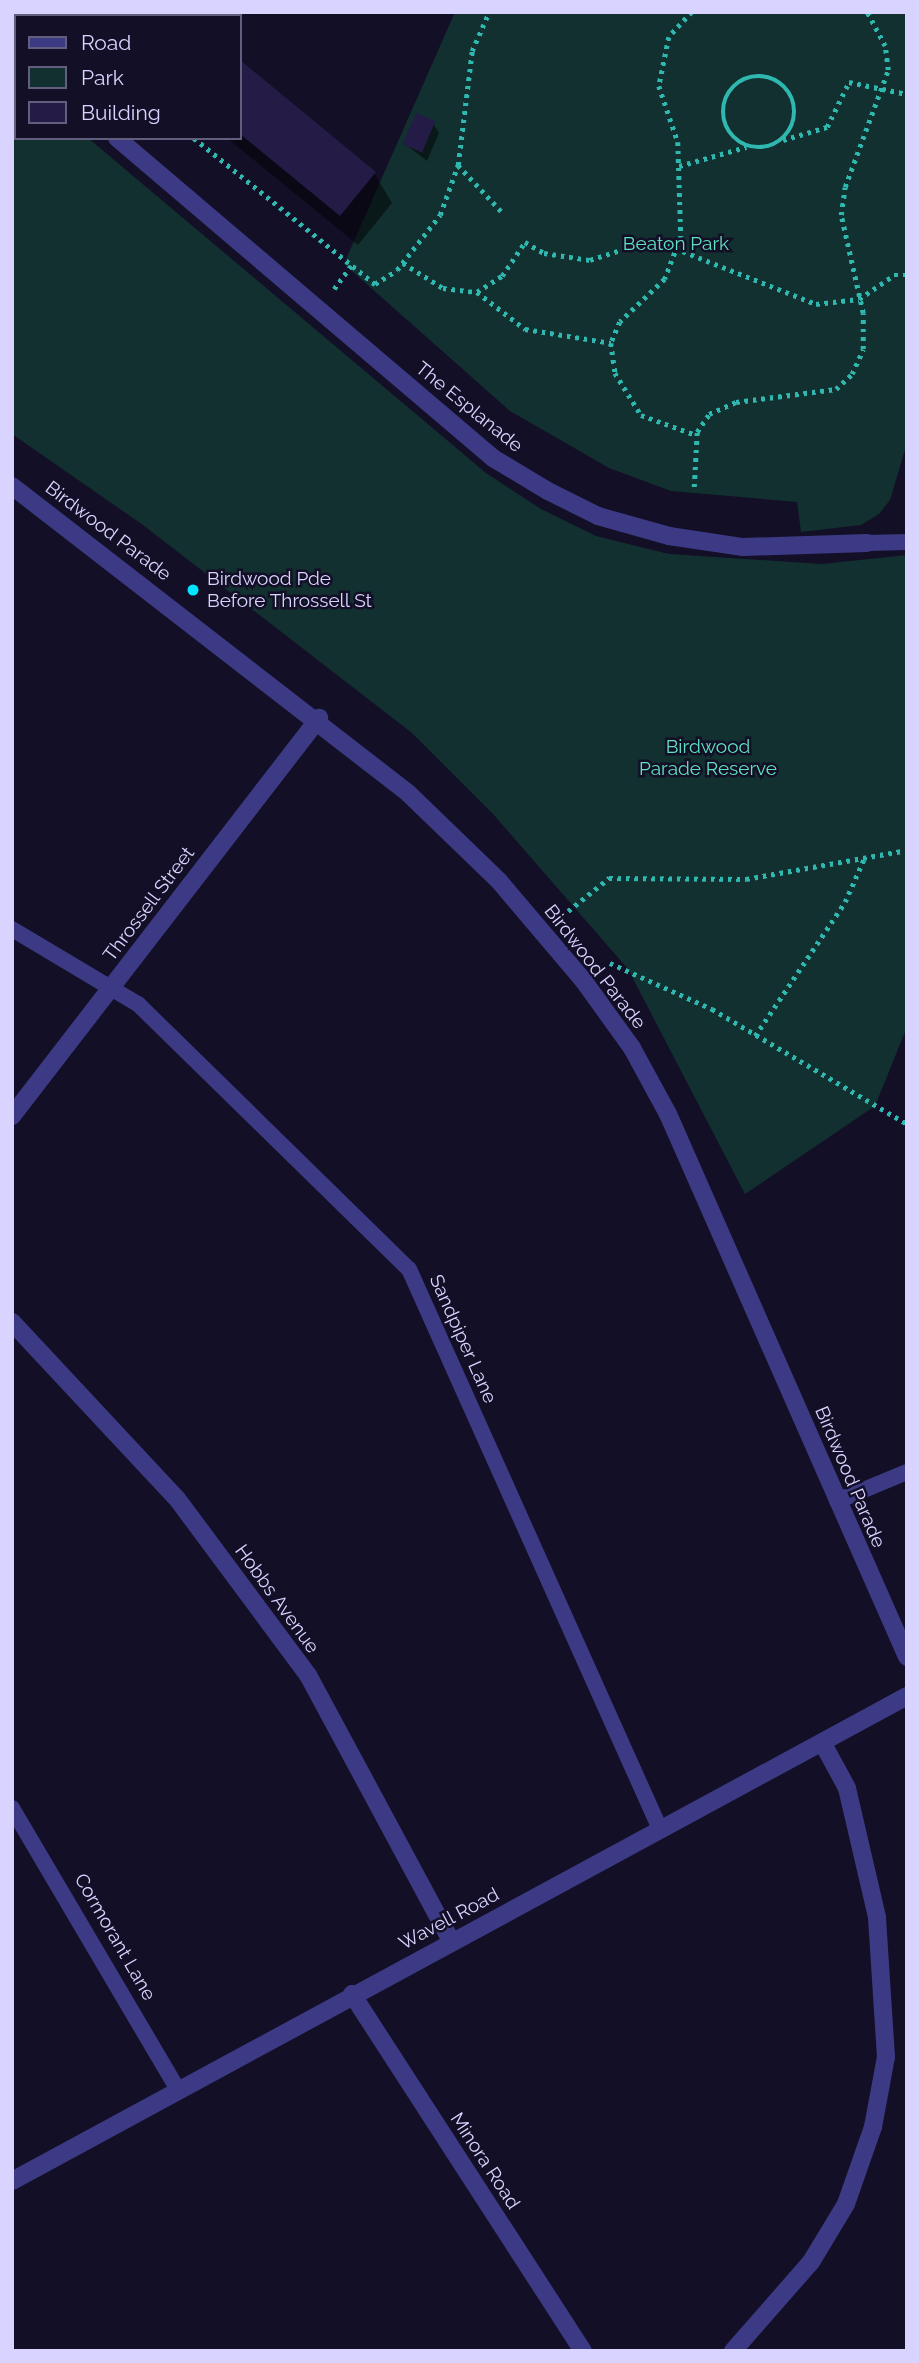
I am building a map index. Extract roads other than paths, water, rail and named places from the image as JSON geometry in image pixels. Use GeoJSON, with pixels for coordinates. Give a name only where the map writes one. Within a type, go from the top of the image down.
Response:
{"type":"FeatureCollection","features":[{"type":"Feature","properties":{"kind":"street","name":"The Esplanade"},"geometry":{"type":"LineString","coordinates":[[119,140],[493,458],[548,491],[598,516],[669,536],[743,547],[867,543]]}},
{"type":"Feature","properties":{"kind":"street","name":"Birdwood Parade"},"geometry":{"type":"LineString","coordinates":[[12,486],[319,718],[499,881],[632,1048],[757,1308],[837,1501],[907,1657]]}},
{"type":"Feature","properties":{"kind":"street","name":"Throssell Street"},"geometry":{"type":"LineString","coordinates":[[12,1116],[319,718]]}},
{"type":"Feature","properties":{"kind":"street","name":"Hobbs Avenue"},"geometry":{"type":"LineString","coordinates":[[12,1322],[178,1500],[307,1675],[451,1941]]}},
{"type":"Feature","properties":{"kind":"street","name":"Wavell Road"},"geometry":{"type":"LineString","coordinates":[[12,2181],[352,1994],[907,1696]]}},
{"type":"Feature","properties":{"kind":"street"},"geometry":{"type":"LineString","coordinates":[[733,2351],[811,2262],[846,2204],[873,2127],[886,2057],[877,1917],[847,1788],[822,1742]]}},
{"type":"Feature","properties":{"kind":"street","name":"Minora Road"},"geometry":{"type":"LineString","coordinates":[[352,1994],[583,2351]]}},
{"type":"Feature","properties":{"kind":"lane"},"geometry":{"type":"LineString","coordinates":[[867,543],[907,542]]}},
{"type":"Feature","properties":{"kind":"lane","name":"Sandpiper Lane"},"geometry":{"type":"LineString","coordinates":[[12,929],[109,992],[138,1004],[409,1269],[660,1829]]}},
{"type":"Feature","properties":{"kind":"lane"},"geometry":{"type":"LineString","coordinates":[[837,1501],[907,1472]]}},
{"type":"Feature","properties":{"kind":"lane","name":"Cormorant Lane"},"geometry":{"type":"LineString","coordinates":[[12,1808],[178,2090]]}},
{"type":"Feature","properties":{"kind":"place","name":"Birdwood Pde Before Throssell St"},"geometry":{"type":"Point","coordinates":[193,590]}},
{"type":"Feature","properties":{"kind":"park label","name":"Beaton Park"},"geometry":{"type":"Point","coordinates":[676,244]}},
{"type":"Feature","properties":{"kind":"park label","name":"Birdwood Parade Reserve"},"geometry":{"type":"Point","coordinates":[708,758]}}]}
